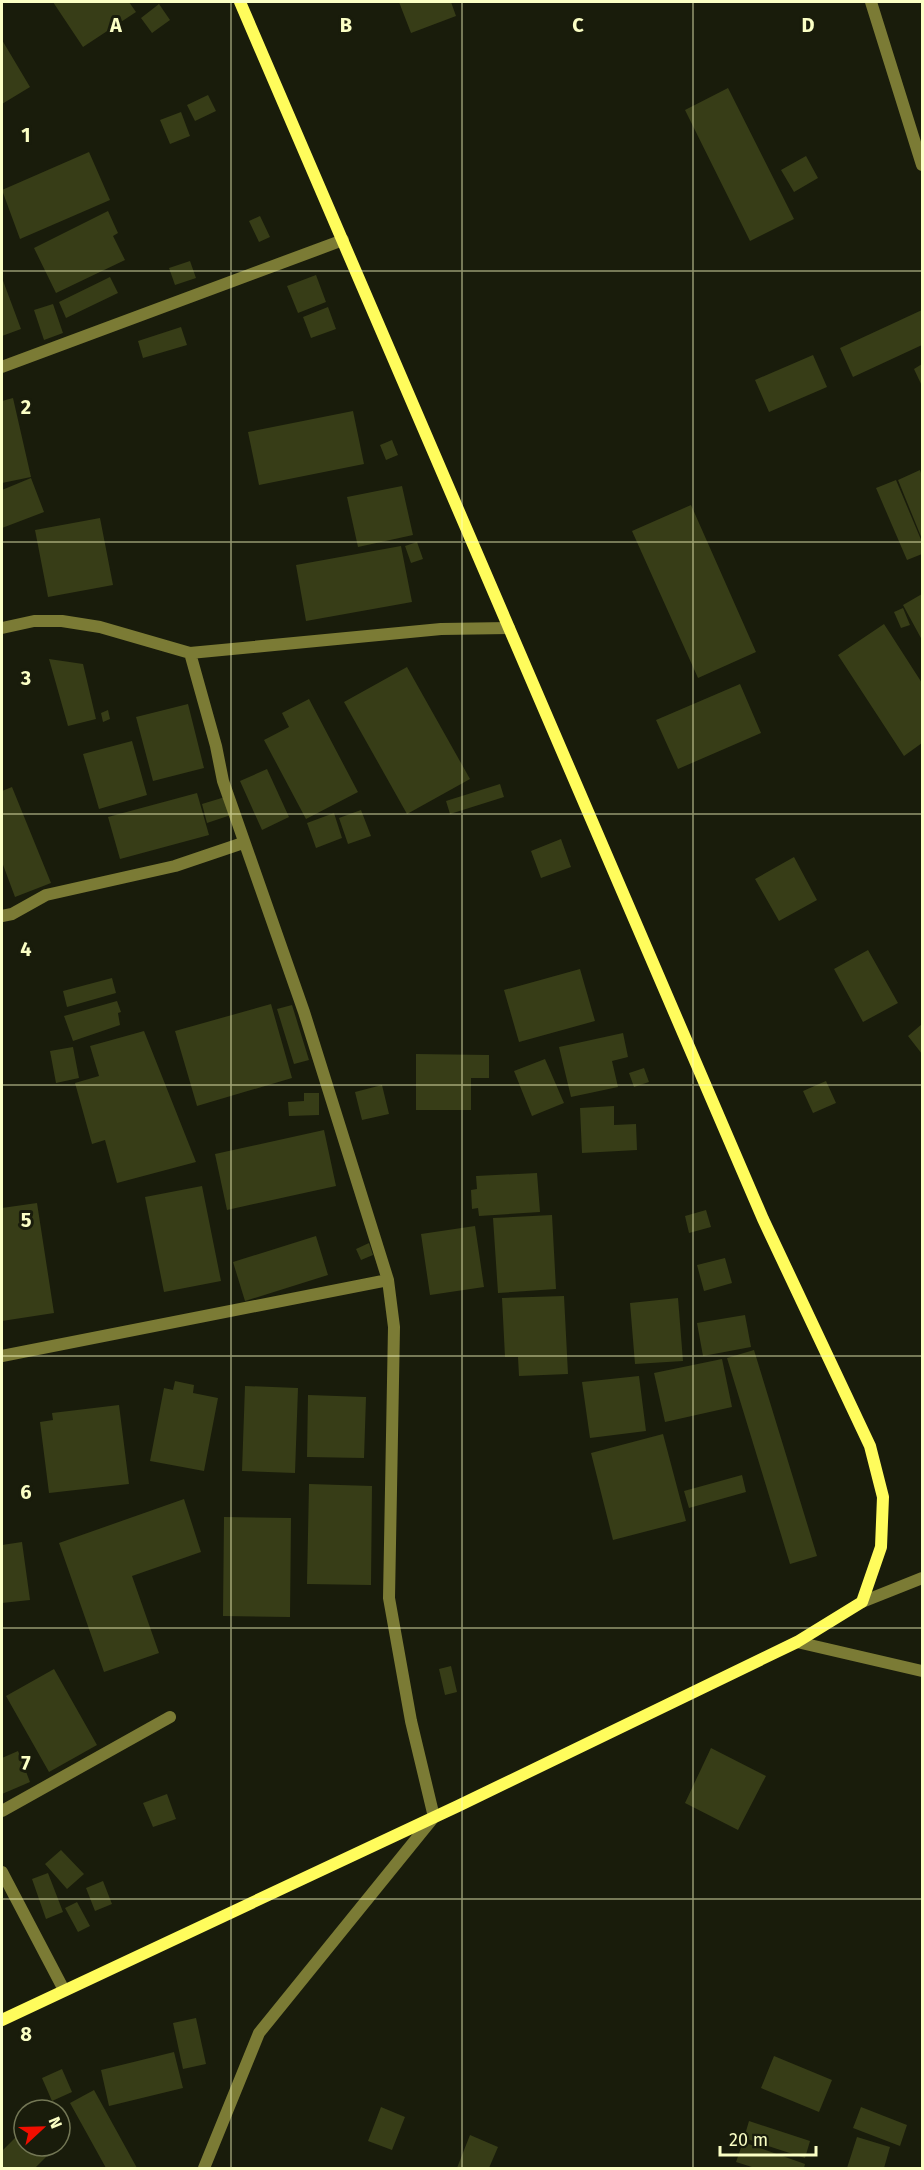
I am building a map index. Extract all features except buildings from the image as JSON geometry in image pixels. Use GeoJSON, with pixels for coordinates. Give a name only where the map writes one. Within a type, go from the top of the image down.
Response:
{"type":"FeatureCollection","features":[{"type":"Feature","properties":{"kind":"main road"},"geometry":{"type":"LineString","coordinates":[[2,2020],[434,1817],[797,1642],[862,1602],[882,1547],[883,1497],[870,1446],[763,1219],[240,2]]}},
{"type":"Feature","properties":{"kind":"street"},"geometry":{"type":"LineString","coordinates":[[871,2],[922,165]]}},
{"type":"Feature","properties":{"kind":"street"},"geometry":{"type":"LineString","coordinates":[[2,367],[343,240]]}},
{"type":"Feature","properties":{"kind":"street"},"geometry":{"type":"LineString","coordinates":[[2,628],[34,621],[62,621],[100,627],[190,653],[441,629],[509,628]]}},
{"type":"Feature","properties":{"kind":"street"},"geometry":{"type":"LineString","coordinates":[[190,653],[216,746],[223,781],[304,1012],[388,1280],[394,1327],[389,1598],[411,1721],[434,1817],[259,2033],[204,2169]]}},
{"type":"Feature","properties":{"kind":"street"},"geometry":{"type":"LineString","coordinates":[[2,916],[12,914],[46,895],[175,866],[243,843]]}},
{"type":"Feature","properties":{"kind":"street"},"geometry":{"type":"LineString","coordinates":[[2,1356],[388,1280]]}},
{"type":"Feature","properties":{"kind":"street"},"geometry":{"type":"LineString","coordinates":[[862,1602],[922,1578]]}},
{"type":"Feature","properties":{"kind":"street"},"geometry":{"type":"LineString","coordinates":[[797,1642],[922,1671]]}},
{"type":"Feature","properties":{"kind":"street"},"geometry":{"type":"LineString","coordinates":[[2,1811],[170,1717]]}},
{"type":"Feature","properties":{"kind":"street"},"geometry":{"type":"LineString","coordinates":[[2,1872],[64,1990]]}}]}
